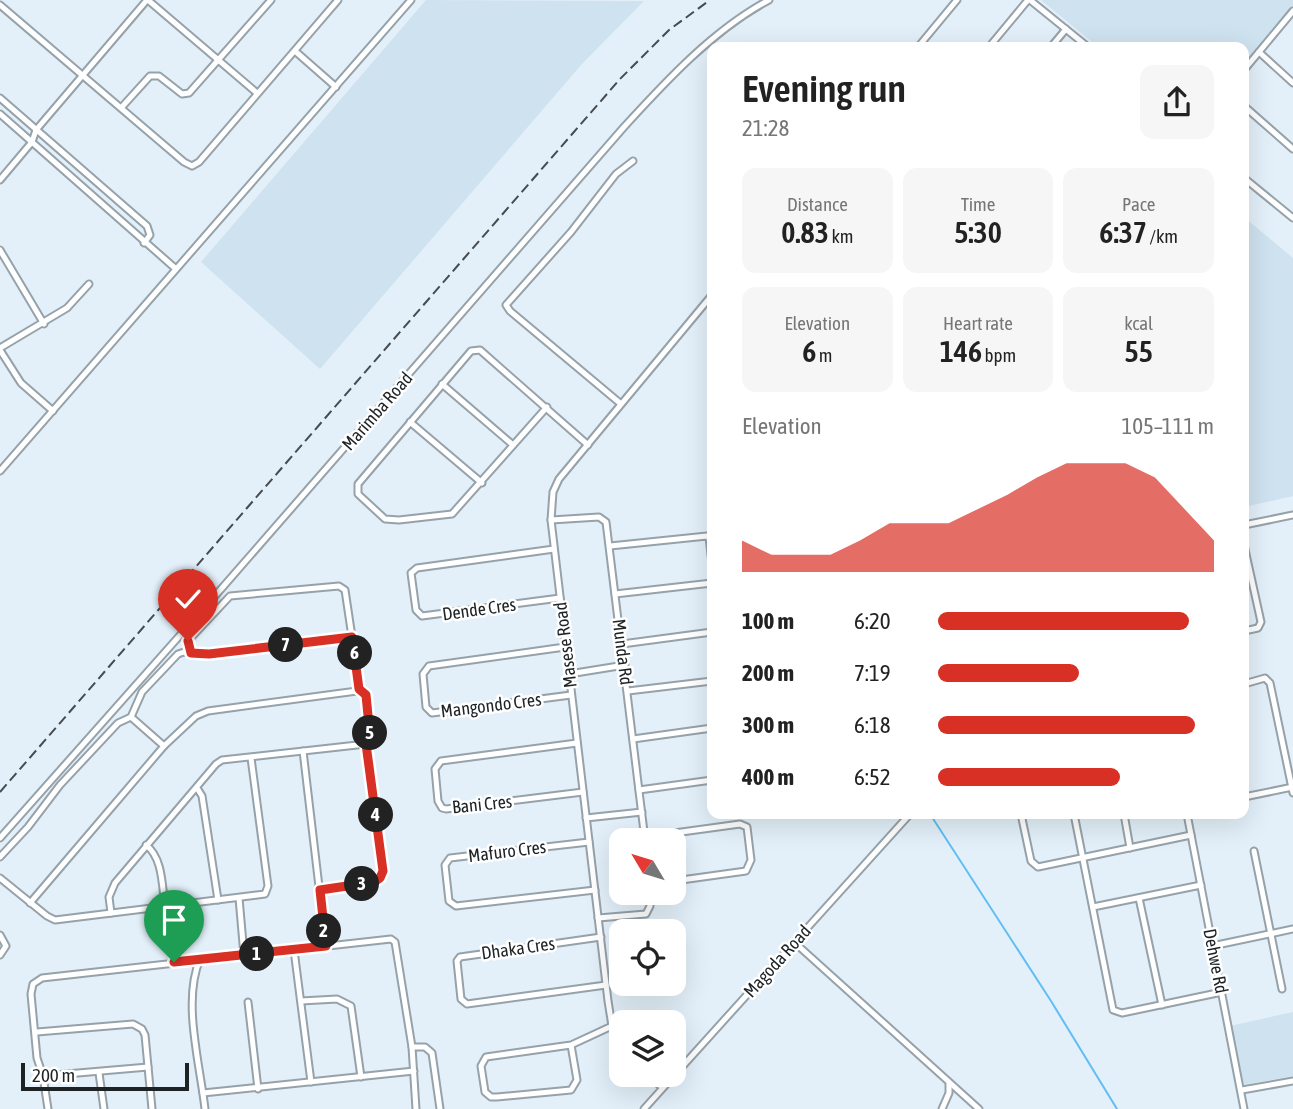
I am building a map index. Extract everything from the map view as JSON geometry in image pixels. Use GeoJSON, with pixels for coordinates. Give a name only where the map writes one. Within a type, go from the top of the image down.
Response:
{"type":"FeatureCollection","features":[{"type":"Feature","properties":{"kind":"street"},"geometry":{"type":"LineString","coordinates":[[0,180],[32,142],[36,130],[147,0],[257,93]]}},
{"type":"Feature","properties":{"kind":"street"},"geometry":{"type":"LineString","coordinates":[[121,108],[150,76],[159,76],[182,94],[189,93],[271,0]]}},
{"type":"Feature","properties":{"kind":"street"},"geometry":{"type":"LineString","coordinates":[[0,5],[192,166],[199,162],[338,0]]}},
{"type":"Feature","properties":{"kind":"street"},"geometry":{"type":"LineString","coordinates":[[0,471],[411,0]]}},
{"type":"Feature","properties":{"kind":"street","name":"Marimba Road"},"geometry":{"type":"LineString","coordinates":[[711,42],[753,8],[769,0]]}},
{"type":"Feature","properties":{"kind":"street"},"geometry":{"type":"LineString","coordinates":[[922,42],[957,0]]}},
{"type":"Feature","properties":{"kind":"street"},"geometry":{"type":"LineString","coordinates":[[993,42],[1029,0],[1082,42]]}},
{"type":"Feature","properties":{"kind":"street"},"geometry":{"type":"LineString","coordinates":[[1249,64],[1292,16]]}},
{"type":"Feature","properties":{"kind":"street"},"geometry":{"type":"LineString","coordinates":[[1055,42],[1066,29]]}},
{"type":"Feature","properties":{"kind":"street","name":"Marimba Road"},"geometry":{"type":"LineString","coordinates":[[0,838],[231,578],[630,120],[707,46]]}},
{"type":"Feature","properties":{"kind":"street"},"geometry":{"type":"LineString","coordinates":[[295,51],[336,87]]}},
{"type":"Feature","properties":{"kind":"street"},"geometry":{"type":"LineString","coordinates":[[1259,52],[1293,83]]}},
{"type":"Feature","properties":{"kind":"street"},"geometry":{"type":"LineString","coordinates":[[0,98],[147,226],[150,235],[144,243]]}},
{"type":"Feature","properties":{"kind":"street"},"geometry":{"type":"LineString","coordinates":[[1249,110],[1293,149]]}},
{"type":"Feature","properties":{"kind":"street"},"geometry":{"type":"LineString","coordinates":[[0,114],[176,270]]}},
{"type":"Feature","properties":{"kind":"street"},"geometry":{"type":"LineString","coordinates":[[621,404],[506,305],[571,232],[616,174],[633,161]]}},
{"type":"Feature","properties":{"kind":"street"},"geometry":{"type":"LineString","coordinates":[[1249,182],[1293,218]]}},
{"type":"Feature","properties":{"kind":"street"},"geometry":{"type":"LineString","coordinates":[[0,250],[44,324]]}},
{"type":"Feature","properties":{"kind":"street"},"geometry":{"type":"LineString","coordinates":[[53,411],[21,383],[0,349],[67,308],[89,284]]}},
{"type":"Feature","properties":{"kind":"street","name":"Masese Road"},"geometry":{"type":"LineString","coordinates":[[610,1010],[565,647],[551,500],[555,485],[707,301]]}},
{"type":"Feature","properties":{"kind":"street"},"geometry":{"type":"LineString","coordinates":[[547,407],[452,514],[398,520],[382,517],[360,497],[357,487],[442,384],[471,351],[478,349],[547,407],[588,444]]}},
{"type":"Feature","properties":{"kind":"street"},"geometry":{"type":"LineString","coordinates":[[442,384],[513,445]]}},
{"type":"Feature","properties":{"kind":"street"},"geometry":{"type":"LineString","coordinates":[[410,422],[482,483]]}},
{"type":"Feature","properties":{"kind":"street"},"geometry":{"type":"LineString","coordinates":[[1249,524],[1293,514]]}},
{"type":"Feature","properties":{"kind":"street","name":"Munda Rd"},"geometry":{"type":"LineString","coordinates":[[551,520],[603,518],[610,546],[644,828]]}},
{"type":"Feature","properties":{"kind":"street"},"geometry":{"type":"LineString","coordinates":[[610,546],[707,536]]}},
{"type":"Feature","properties":{"kind":"street","name":"Dende Cres"},"geometry":{"type":"LineString","coordinates":[[554,550],[417,569],[411,573],[416,610],[422,617],[560,597]]}},
{"type":"Feature","properties":{"kind":"street"},"geometry":{"type":"LineString","coordinates":[[1249,568],[1261,622],[1258,628],[1249,630]]}},
{"type":"Feature","properties":{"kind":"street"},"geometry":{"type":"LineString","coordinates":[[615,594],[707,584]]}},
{"type":"Feature","properties":{"kind":"street"},"geometry":{"type":"LineString","coordinates":[[191,653],[188,641],[230,596],[343,587],[359,689],[366,695],[370,736],[366,744],[383,866],[382,874],[374,882],[320,890]]}},
{"type":"Feature","properties":{"kind":"street"},"geometry":{"type":"LineString","coordinates":[[622,644],[707,633]]}},
{"type":"Feature","properties":{"kind":"street"},"geometry":{"type":"LineString","coordinates":[[0,857],[28,828],[60,785],[118,723],[131,717],[142,692],[178,654],[213,653],[352,637]]}},
{"type":"Feature","properties":{"kind":"street","name":"Mangondo Cres"},"geometry":{"type":"LineString","coordinates":[[565,647],[429,666],[423,674],[426,706],[432,713],[571,695]]}},
{"type":"Feature","properties":{"kind":"street"},"geometry":{"type":"LineString","coordinates":[[569,674],[625,665]]}},
{"type":"Feature","properties":{"kind":"street"},"geometry":{"type":"LineString","coordinates":[[1249,683],[1265,678],[1270,683],[1293,789],[1249,796]]}},
{"type":"Feature","properties":{"kind":"street"},"geometry":{"type":"LineString","coordinates":[[628,691],[707,682]]}},
{"type":"Feature","properties":{"kind":"street"},"geometry":{"type":"LineString","coordinates":[[30,903],[164,746],[190,720],[201,713],[347,694],[359,689]]}},
{"type":"Feature","properties":{"kind":"street"},"geometry":{"type":"LineString","coordinates":[[131,717],[164,746]]}},
{"type":"Feature","properties":{"kind":"street"},"geometry":{"type":"LineString","coordinates":[[633,738],[707,729]]}},
{"type":"Feature","properties":{"kind":"street","name":"Bani Cres"},"geometry":{"type":"LineString","coordinates":[[577,743],[441,761],[435,769],[438,801],[442,808],[446,809],[583,792]]}},
{"type":"Feature","properties":{"kind":"street"},"geometry":{"type":"LineString","coordinates":[[111,913],[111,890],[146,845],[222,760],[366,744]]}},
{"type":"Feature","properties":{"kind":"street"},"geometry":{"type":"LineString","coordinates":[[303,751],[326,946]]}},
{"type":"Feature","properties":{"kind":"street"},"geometry":{"type":"LineString","coordinates":[[0,878],[55,920],[265,894],[268,889],[251,758]]}},
{"type":"Feature","properties":{"kind":"street"},"geometry":{"type":"LineString","coordinates":[[639,790],[707,781]]}},
{"type":"Feature","properties":{"kind":"street"},"geometry":{"type":"LineString","coordinates":[[197,788],[202,796],[218,900]]}},
{"type":"Feature","properties":{"kind":"street"},"geometry":{"type":"LineString","coordinates":[[586,818],[642,812]]}},
{"type":"Feature","properties":{"kind":"street","name":"Magoda Road"},"geometry":{"type":"LineString","coordinates":[[686,1061],[906,819]]}},
{"type":"Feature","properties":{"kind":"street"},"geometry":{"type":"LineString","coordinates":[[1022,819],[1031,861],[1035,866],[1042,867],[1191,835]]}},
{"type":"Feature","properties":{"kind":"street"},"geometry":{"type":"LineString","coordinates":[[1075,819],[1114,1010],[1122,1013],[1222,992]]}},
{"type":"Feature","properties":{"kind":"street"},"geometry":{"type":"LineString","coordinates":[[1125,819],[1130,848]]}},
{"type":"Feature","properties":{"kind":"street","name":"Dehwe Rd"},"geometry":{"type":"LineString","coordinates":[[1188,819],[1244,1109]]}},
{"type":"Feature","properties":{"kind":"street"},"geometry":{"type":"LineString","coordinates":[[686,832],[740,824],[747,827],[751,860],[749,868],[742,872],[686,879]]}},
{"type":"Feature","properties":{"kind":"street","name":"Mafuro Cres"},"geometry":{"type":"LineString","coordinates":[[589,842],[450,858],[445,865],[449,901],[456,906],[595,890]]}},
{"type":"Feature","properties":{"kind":"street"},"geometry":{"type":"LineString","coordinates":[[146,845],[153,850],[158,862],[165,906]]}},
{"type":"Feature","properties":{"kind":"street"},"geometry":{"type":"LineString","coordinates":[[1254,850],[1282,989]]}},
{"type":"Feature","properties":{"kind":"street"},"geometry":{"type":"LineString","coordinates":[[1093,907],[1201,885]]}},
{"type":"Feature","properties":{"kind":"street"},"geometry":{"type":"LineString","coordinates":[[239,898],[244,955]]}},
{"type":"Feature","properties":{"kind":"street"},"geometry":{"type":"LineString","coordinates":[[1139,898],[1162,1005]]}},
{"type":"Feature","properties":{"kind":"street"},"geometry":{"type":"LineString","coordinates":[[598,918],[646,914],[650,905]]}},
{"type":"Feature","properties":{"kind":"street"},"geometry":{"type":"LineString","coordinates":[[1212,946],[1293,929]]}},
{"type":"Feature","properties":{"kind":"street"},"geometry":{"type":"LineString","coordinates":[[0,935],[6,946],[0,955]]}},
{"type":"Feature","properties":{"kind":"street","name":"Dhaka Cres"},"geometry":{"type":"LineString","coordinates":[[601,937],[460,957],[457,961],[461,999],[467,1004],[606,985]]}},
{"type":"Feature","properties":{"kind":"street"},"geometry":{"type":"LineString","coordinates":[[48,1109],[37,1058],[37,1032],[31,989],[42,978],[393,940],[412,1047],[416,1109]]}},
{"type":"Feature","properties":{"kind":"street"},"geometry":{"type":"LineString","coordinates":[[794,943],[979,1109]]}},
{"type":"Feature","properties":{"kind":"street"},"geometry":{"type":"LineString","coordinates":[[293,950],[311,1083]]}},
{"type":"Feature","properties":{"kind":"street"},"geometry":{"type":"LineString","coordinates":[[200,959],[194,973],[191,1003],[205,1109]]}},
{"type":"Feature","properties":{"kind":"street"},"geometry":{"type":"LineString","coordinates":[[301,1001],[338,999],[351,1006],[361,1077]]}},
{"type":"Feature","properties":{"kind":"street"},"geometry":{"type":"LineString","coordinates":[[248,1002],[258,1088]]}},
{"type":"Feature","properties":{"kind":"street"},"geometry":{"type":"LineString","coordinates":[[37,1032],[138,1025],[145,1035],[152,1109]]}},
{"type":"Feature","properties":{"kind":"street"},"geometry":{"type":"LineString","coordinates":[[571,1045],[577,1080],[571,1090],[497,1097],[491,1097],[485,1092],[481,1066],[486,1057],[571,1045],[609,1027]]}},
{"type":"Feature","properties":{"kind":"street"},"geometry":{"type":"LineString","coordinates":[[412,1047],[425,1047],[432,1053],[440,1109]]}},
{"type":"Feature","properties":{"kind":"street"},"geometry":{"type":"LineString","coordinates":[[43,1076],[148,1067]]}},
{"type":"Feature","properties":{"kind":"street"},"geometry":{"type":"LineString","coordinates":[[203,1093],[414,1072]]}},
{"type":"Feature","properties":{"kind":"street"},"geometry":{"type":"LineString","coordinates":[[99,1073],[104,1109]]}},
{"type":"Feature","properties":{"kind":"street"},"geometry":{"type":"LineString","coordinates":[[1242,1090],[1293,1081]]}},
{"type":"Feature","properties":{"kind":"street"},"geometry":{"type":"LineString","coordinates":[[942,1109],[948,1093],[948,1083]]}},
{"type":"Feature","properties":{"kind":"street","name":"Magoda Road"},"geometry":{"type":"LineString","coordinates":[[644,1109],[662,1087]]}},
{"type":"Feature","properties":{"kind":"shaded area"},"geometry":{"type":"Polygon","coordinates":[[[426,0],[644,1],[581,65],[320,369],[201,262],[426,0]]]}},
{"type":"Feature","properties":{"kind":"shaded area"},"geometry":{"type":"Polygon","coordinates":[[[1041,0],[1293,0],[1293,6],[1249,59],[1249,42],[1092,42],[1041,0]]]}},
{"type":"Feature","properties":{"kind":"shaded area"},"geometry":{"type":"Polygon","coordinates":[[[1249,221],[1293,258],[1293,496],[1249,506],[1249,221]]]}},
{"type":"Feature","properties":{"kind":"shaded area"},"geometry":{"type":"Polygon","coordinates":[[[1293,1012],[1293,1076],[1242,1085],[1230,1026],[1293,1012]]]}},
{"type":"Feature","properties":{"kind":"waterway"},"geometry":{"type":"LineString","coordinates":[[933,819],[1117,1109]]}},
{"type":"Feature","properties":{"kind":"railway"},"geometry":{"type":"LineString","coordinates":[[0,792],[620,79],[669,30],[710,0]]}},
{"type":"Feature","properties":{"kind":"route"},"geometry":{"type":"LineString","coordinates":[[174,962],[326,946],[320,890],[374,882],[380,878],[383,871],[366,744],[370,736],[366,695],[359,689],[352,637],[209,654],[191,653],[188,641]]}}]}
